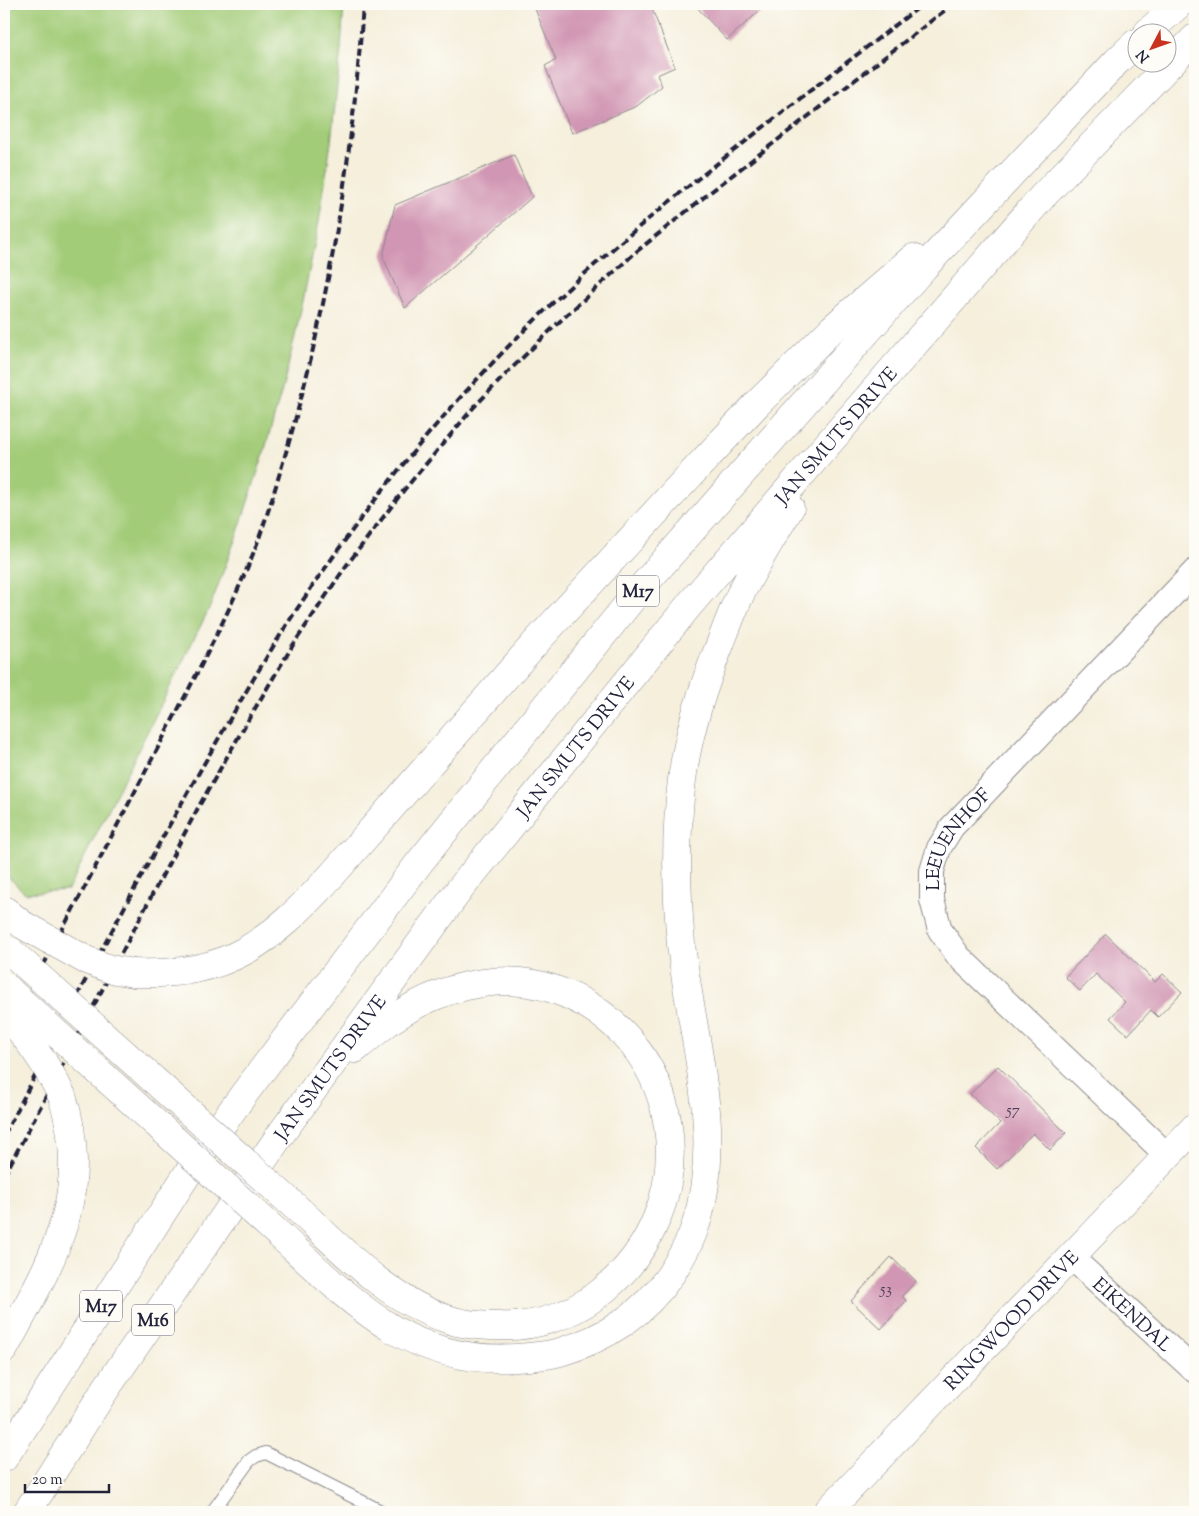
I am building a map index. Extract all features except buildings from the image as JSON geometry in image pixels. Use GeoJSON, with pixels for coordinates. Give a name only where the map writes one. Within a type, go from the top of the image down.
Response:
{"type":"FeatureCollection","features":[{"type":"Feature","properties":{"kind":"main road"},"geometry":{"type":"LineString","coordinates":[[1159,22],[1179,4]]}},
{"type":"Feature","properties":{"kind":"main road","name":"JAN SMUTS DRIVE"},"geometry":{"type":"LineString","coordinates":[[27,1512],[103,1393],[283,1130],[460,889],[690,604],[826,446],[1042,197],[1195,38]]}},
{"type":"Feature","properties":{"kind":"main road","name":"M17"},"geometry":{"type":"LineString","coordinates":[[4,1458],[199,1156],[419,863],[640,589],[912,280],[1126,53]]}},
{"type":"Feature","properties":{"kind":"main road"},"geometry":{"type":"LineString","coordinates":[[13,918],[86,960],[110,969],[155,974],[201,968],[225,961],[248,950],[285,923],[306,904],[332,875],[538,640],[757,404],[839,322],[1007,179]]}},
{"type":"Feature","properties":{"kind":"main road"},"geometry":{"type":"LineString","coordinates":[[4,986],[333,1284],[360,1307],[401,1334],[426,1346],[449,1353],[485,1359],[530,1357],[556,1353],[576,1346],[601,1335],[634,1314],[650,1300],[666,1281],[688,1244],[696,1225],[707,1172],[707,1112],[683,954],[676,855],[682,777],[690,737],[711,666],[739,596],[826,446]]}},
{"type":"Feature","properties":{"kind":"main road"},"geometry":{"type":"LineString","coordinates":[[7,949],[382,1284],[407,1300],[447,1319],[465,1324],[512,1327],[534,1324],[571,1311],[592,1299],[629,1266],[643,1246],[655,1224],[668,1177],[669,1128],[664,1104],[645,1062],[633,1045],[619,1029],[582,1000],[541,985],[512,981],[489,982],[435,995],[393,1018],[353,1051],[283,1130]]}},
{"type":"Feature","properties":{"kind":"main road"},"geometry":{"type":"LineString","coordinates":[[4,1011],[35,1049],[62,1096],[69,1118],[73,1150],[72,1182],[68,1212],[59,1240],[4,1349]]}},
{"type":"Feature","properties":{"kind":"main road","name":"RINGWOOD DRIVE"},"geometry":{"type":"LineString","coordinates":[[829,1511],[1195,1127]]}},
{"type":"Feature","properties":{"kind":"street","name":"LEEUENHOF"},"geometry":{"type":"LineString","coordinates":[[1168,1156],[959,957],[940,930],[932,900],[932,871],[939,848],[952,827],[1195,571]]}},
{"type":"Feature","properties":{"kind":"street","name":"EIKENDAL"},"geometry":{"type":"LineString","coordinates":[[1071,1257],[1195,1371]]}},
{"type":"Feature","properties":{"kind":"lane"},"geometry":{"type":"LineString","coordinates":[[212,1512],[249,1461],[256,1456],[266,1453],[384,1512]]}},
{"type":"Feature","properties":{"kind":"green space"},"geometry":{"type":"Polygon","coordinates":[[[4,4],[344,4],[331,142],[319,222],[285,379],[263,456],[238,532],[210,607],[68,890],[25,893],[4,873],[4,4]]]}},
{"type":"Feature","properties":{"kind":"railway"},"geometry":{"type":"LineString","coordinates":[[4,1040],[206,656],[244,576],[263,527],[300,403],[326,290],[353,119],[363,4]]}},
{"type":"Feature","properties":{"kind":"railway"},"geometry":{"type":"LineString","coordinates":[[4,1135],[158,845],[253,680],[281,634],[344,541],[402,466],[485,371],[545,310],[608,253],[786,109],[923,4]]}},
{"type":"Feature","properties":{"kind":"railway"},"geometry":{"type":"LineString","coordinates":[[4,1176],[199,806],[251,715],[293,645],[346,566],[404,490],[474,407],[511,369],[636,252],[953,4]]}}]}
